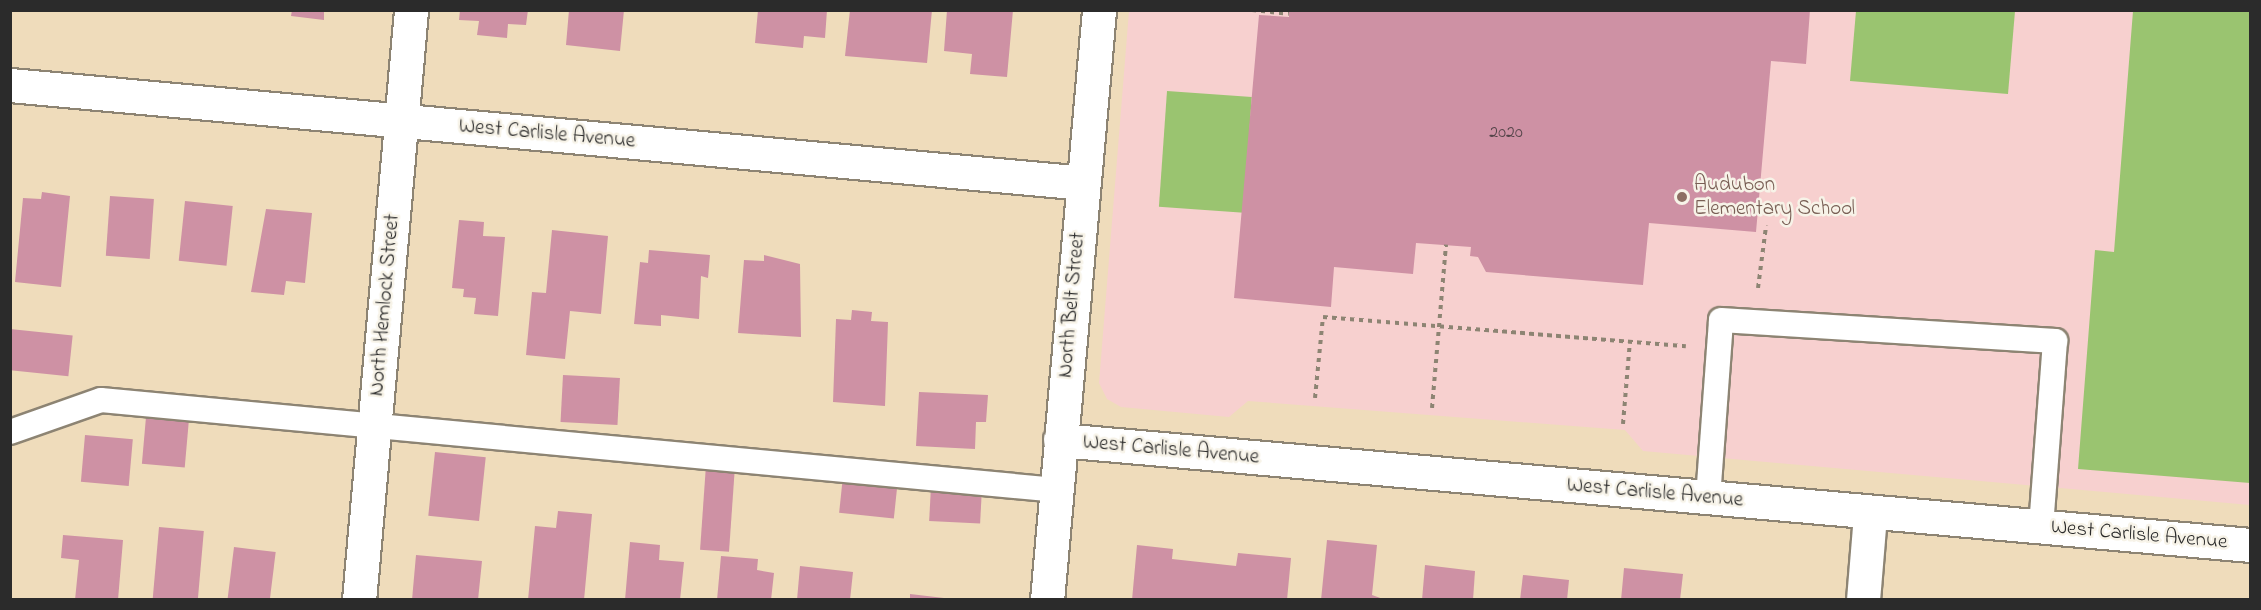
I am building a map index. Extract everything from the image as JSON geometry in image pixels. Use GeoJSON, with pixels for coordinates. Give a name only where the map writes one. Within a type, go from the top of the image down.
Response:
{"type":"FeatureCollection","features":[{"type":"Feature","properties":{"kind":"street","name":"North Hemlock Street"},"geometry":{"type":"LineString","coordinates":[[359,600],[411,10]]}},
{"type":"Feature","properties":{"kind":"street","name":"North Belt Street"},"geometry":{"type":"LineString","coordinates":[[1047,600],[1099,10]]}},
{"type":"Feature","properties":{"kind":"street","name":"West Carlisle Avenue"},"geometry":{"type":"LineString","coordinates":[[10,85],[1084,183]]}},
{"type":"Feature","properties":{"kind":"street","name":"West Carlisle Avenue"},"geometry":{"type":"LineString","coordinates":[[1060,440],[1870,514],[2250,545]]}},
{"type":"Feature","properties":{"kind":"street"},"geometry":{"type":"LineString","coordinates":[[1863,600],[1870,514]]}},
{"type":"Feature","properties":{"kind":"lane"},"geometry":{"type":"LineString","coordinates":[[1707,498],[1721,320],[2055,341],[2041,527]]}},
{"type":"Feature","properties":{"kind":"lane"},"geometry":{"type":"LineString","coordinates":[[10,432],[101,400],[375,424],[1056,490]]}},
{"type":"Feature","properties":{"kind":"path"},"geometry":{"type":"LineString","coordinates":[[1253,11],[1289,14]]}},
{"type":"Feature","properties":{"kind":"path"},"geometry":{"type":"LineString","coordinates":[[1754,322],[1766,226]]}},
{"type":"Feature","properties":{"kind":"path"},"geometry":{"type":"LineString","coordinates":[[1432,408],[1446,245]]}},
{"type":"Feature","properties":{"kind":"path"},"geometry":{"type":"LineString","coordinates":[[1315,398],[1323,317],[1689,346],[1698,337],[1719,339]]}},
{"type":"Feature","properties":{"kind":"path"},"geometry":{"type":"LineString","coordinates":[[1623,424],[1630,341]]}},
{"type":"Feature","properties":{"kind":"shaded area","name":"Audubon Elementary School"},"geometry":{"type":"Polygon","coordinates":[[[1129,11],[2250,11],[2250,505],[1643,451],[1625,430],[1248,401],[1229,417],[1121,407],[1107,399],[1099,383],[1129,11]]]}},
{"type":"Feature","properties":{"kind":"green space"},"geometry":{"type":"Polygon","coordinates":[[[1856,11],[2015,11],[2008,94],[1850,81],[1856,11]]]}},
{"type":"Feature","properties":{"kind":"green space"},"geometry":{"type":"Polygon","coordinates":[[[2133,11],[2250,11],[2250,483],[2078,469],[2095,250],[2114,252],[2133,11]]]}},
{"type":"Feature","properties":{"kind":"green space"},"geometry":{"type":"Polygon","coordinates":[[[1167,91],[1252,97],[1244,213],[1159,207],[1167,91]]]}},
{"type":"Feature","properties":{"kind":"building"},"geometry":{"type":"Polygon","coordinates":[[[292,10],[324,10],[324,20],[291,16],[292,10]]]}},
{"type":"Feature","properties":{"kind":"building"},"geometry":{"type":"Polygon","coordinates":[[[460,10],[528,10],[526,25],[508,24],[507,38],[477,35],[479,21],[459,20],[460,10]]]}},
{"type":"Feature","properties":{"kind":"building"},"geometry":{"type":"Polygon","coordinates":[[[569,10],[624,10],[620,51],[566,45],[569,10]]]}},
{"type":"Feature","properties":{"kind":"building"},"geometry":{"type":"Polygon","coordinates":[[[758,10],[827,10],[825,38],[804,36],[803,48],[755,43],[758,10]]]}},
{"type":"Feature","properties":{"kind":"building"},"geometry":{"type":"Polygon","coordinates":[[[850,10],[932,10],[927,63],[845,56],[850,10]]]}},
{"type":"Feature","properties":{"kind":"building"},"geometry":{"type":"Polygon","coordinates":[[[947,10],[1013,10],[1007,77],[970,74],[972,54],[944,51],[947,10]]]}},
{"type":"Feature","properties":{"kind":"building"},"geometry":{"type":"Polygon","coordinates":[[[1289,10],[1810,10],[1806,64],[1771,61],[1756,232],[1649,223],[1643,285],[1486,272],[1478,257],[1470,256],[1471,247],[1416,243],[1413,274],[1334,267],[1331,307],[1234,298],[1259,15],[1289,17],[1289,10]]]}},
{"type":"Feature","properties":{"kind":"building"},"geometry":{"type":"Polygon","coordinates":[[[42,192],[70,196],[61,287],[15,282],[23,198],[41,199],[42,192]]]}},
{"type":"Feature","properties":{"kind":"building"},"geometry":{"type":"Polygon","coordinates":[[[110,196],[154,199],[150,259],[106,256],[110,196]]]}},
{"type":"Feature","properties":{"kind":"building"},"geometry":{"type":"Polygon","coordinates":[[[185,201],[233,206],[226,266],[179,261],[185,201]]]}},
{"type":"Feature","properties":{"kind":"building"},"geometry":{"type":"Polygon","coordinates":[[[266,209],[312,213],[305,283],[286,281],[284,295],[251,292],[266,209]]]}},
{"type":"Feature","properties":{"kind":"building"},"geometry":{"type":"Polygon","coordinates":[[[459,220],[484,222],[483,236],[505,237],[498,316],[474,314],[476,298],[463,297],[464,289],[452,288],[459,220]]]}},
{"type":"Feature","properties":{"kind":"building"},"geometry":{"type":"Polygon","coordinates":[[[552,230],[608,236],[601,314],[570,311],[565,359],[526,355],[532,292],[546,293],[552,230]]]}},
{"type":"Feature","properties":{"kind":"building"},"geometry":{"type":"Polygon","coordinates":[[[649,250],[710,255],[708,278],[701,276],[699,319],[661,315],[661,326],[634,324],[640,262],[648,263],[649,250]]]}},
{"type":"Feature","properties":{"kind":"building"},"geometry":{"type":"Polygon","coordinates":[[[764,255],[800,264],[801,337],[738,333],[744,260],[764,261],[764,255]]]}},
{"type":"Feature","properties":{"kind":"building"},"geometry":{"type":"Polygon","coordinates":[[[852,310],[872,312],[871,321],[888,322],[885,406],[833,402],[836,319],[851,320],[852,310]]]}},
{"type":"Feature","properties":{"kind":"building"},"geometry":{"type":"Polygon","coordinates":[[[10,329],[73,336],[68,376],[10,370],[10,329]]]}},
{"type":"Feature","properties":{"kind":"building"},"geometry":{"type":"Polygon","coordinates":[[[563,375],[620,378],[617,425],[561,422],[563,375]]]}},
{"type":"Feature","properties":{"kind":"building"},"geometry":{"type":"Polygon","coordinates":[[[919,392],[988,395],[986,422],[976,422],[975,449],[916,446],[919,392]]]}},
{"type":"Feature","properties":{"kind":"building"},"geometry":{"type":"Polygon","coordinates":[[[146,417],[189,421],[185,468],[142,464],[146,417]]]}},
{"type":"Feature","properties":{"kind":"building"},"geometry":{"type":"Polygon","coordinates":[[[85,435],[133,439],[129,486],[81,482],[85,435]]]}},
{"type":"Feature","properties":{"kind":"building"},"geometry":{"type":"Polygon","coordinates":[[[435,452],[486,457],[479,521],[428,516],[435,452]]]}},
{"type":"Feature","properties":{"kind":"building"},"geometry":{"type":"Polygon","coordinates":[[[706,465],[735,467],[729,552],[700,550],[706,465]]]}},
{"type":"Feature","properties":{"kind":"building"},"geometry":{"type":"Polygon","coordinates":[[[843,476],[898,482],[894,519],[839,513],[843,476]]]}},
{"type":"Feature","properties":{"kind":"building"},"geometry":{"type":"Polygon","coordinates":[[[931,486],[982,489],[980,524],[929,521],[931,486]]]}},
{"type":"Feature","properties":{"kind":"building"},"geometry":{"type":"Polygon","coordinates":[[[558,511],[592,514],[584,600],[528,600],[535,526],[556,528],[558,511]]]}},
{"type":"Feature","properties":{"kind":"building"},"geometry":{"type":"Polygon","coordinates":[[[159,527],[204,531],[198,600],[153,600],[159,527]]]}},
{"type":"Feature","properties":{"kind":"building"},"geometry":{"type":"Polygon","coordinates":[[[63,535],[123,540],[118,600],[75,600],[79,560],[61,558],[63,535]]]}},
{"type":"Feature","properties":{"kind":"building"},"geometry":{"type":"Polygon","coordinates":[[[1327,540],[1377,545],[1372,595],[1386,600],[1321,600],[1327,540]]]}},
{"type":"Feature","properties":{"kind":"building"},"geometry":{"type":"Polygon","coordinates":[[[630,542],[660,545],[659,560],[684,562],[680,600],[625,600],[630,542]]]}},
{"type":"Feature","properties":{"kind":"building"},"geometry":{"type":"Polygon","coordinates":[[[1137,545],[1173,549],[1172,559],[1236,566],[1238,553],[1291,558],[1287,600],[1132,600],[1137,545]]]}},
{"type":"Feature","properties":{"kind":"building"},"geometry":{"type":"Polygon","coordinates":[[[234,547],[276,552],[270,600],[228,600],[234,547]]]}},
{"type":"Feature","properties":{"kind":"building"},"geometry":{"type":"Polygon","coordinates":[[[416,555],[482,561],[478,600],[412,600],[416,555]]]}},
{"type":"Feature","properties":{"kind":"building"},"geometry":{"type":"Polygon","coordinates":[[[721,556],[758,559],[757,570],[774,573],[771,600],[717,600],[721,556]]]}},
{"type":"Feature","properties":{"kind":"building"},"geometry":{"type":"Polygon","coordinates":[[[1425,565],[1475,571],[1473,600],[1422,600],[1425,565]]]}},
{"type":"Feature","properties":{"kind":"building"},"geometry":{"type":"Polygon","coordinates":[[[800,566],[853,572],[850,600],[797,600],[800,566]]]}},
{"type":"Feature","properties":{"kind":"building"},"geometry":{"type":"Polygon","coordinates":[[[1624,568],[1683,574],[1680,600],[1621,600],[1624,568]]]}},
{"type":"Feature","properties":{"kind":"building"},"geometry":{"type":"Polygon","coordinates":[[[1523,575],[1569,580],[1567,600],[1520,600],[1523,575]]]}},
{"type":"Feature","properties":{"kind":"building"},"geometry":{"type":"Polygon","coordinates":[[[910,594],[944,598],[944,600],[910,600],[910,594]]]}},
{"type":"Feature","properties":{"kind":"place","name":"Audubon Elementary School"},"geometry":{"type":"Point","coordinates":[1682,197]}}]}
